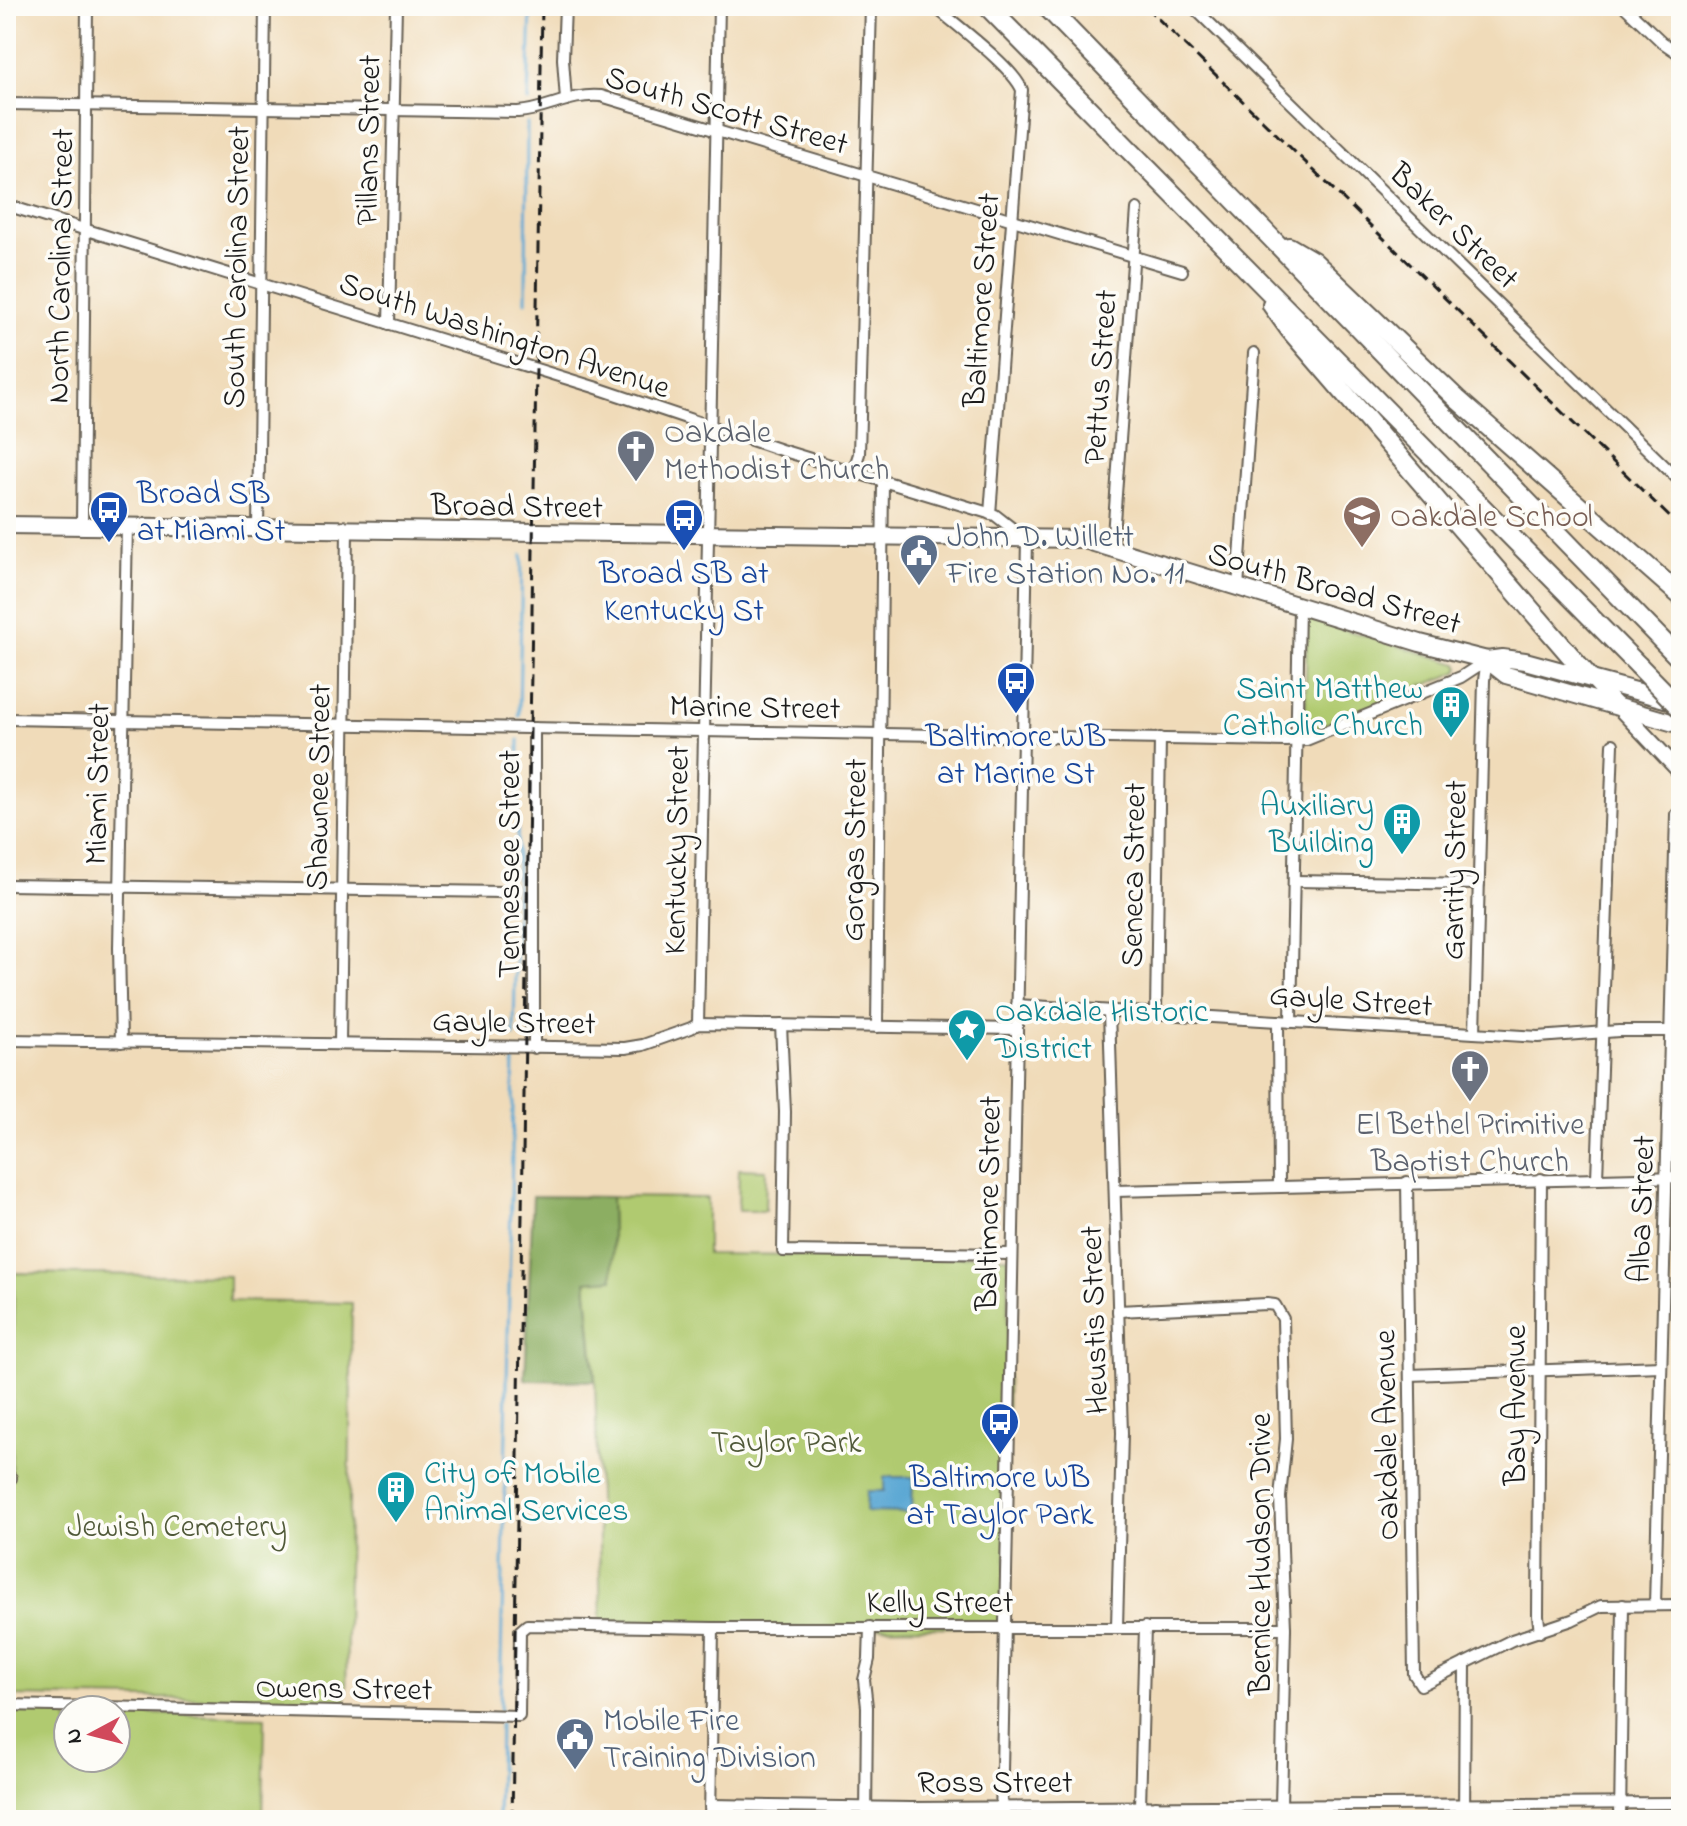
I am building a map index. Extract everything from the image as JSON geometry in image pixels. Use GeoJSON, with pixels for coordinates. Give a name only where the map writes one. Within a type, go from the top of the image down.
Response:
{"type":"FeatureCollection","features":[{"type":"Feature","properties":{"kind":"highway"},"geometry":{"type":"LineString","coordinates":[[987,6],[1681,706]]}},
{"type":"Feature","properties":{"kind":"highway"},"geometry":{"type":"LineString","coordinates":[[1046,6],[1681,660]]}},
{"type":"Feature","properties":{"kind":"highway"},"geometry":{"type":"LineString","coordinates":[[1269,235],[1313,261],[1457,399],[1681,596]]}},
{"type":"Feature","properties":{"kind":"highway"},"geometry":{"type":"LineString","coordinates":[[1241,260],[1290,330],[1588,676]]}},
{"type":"Feature","properties":{"kind":"main road","name":"Broad Street"},"geometry":{"type":"LineString","coordinates":[[6,525],[1027,540]]}},
{"type":"Feature","properties":{"kind":"main road","name":"South Broad Street"},"geometry":{"type":"LineString","coordinates":[[1027,540],[1081,539],[1299,608],[1487,660],[1506,675],[1681,725]]}},
{"type":"Feature","properties":{"kind":"main road","name":"South Broad Street"},"geometry":{"type":"LineString","coordinates":[[1487,660],[1514,659],[1588,676],[1681,706]]}},
{"type":"Feature","properties":{"kind":"main road"},"geometry":{"type":"LineString","coordinates":[[1588,676],[1681,773]]}},
{"type":"Feature","properties":{"kind":"street","name":"North Carolina Street"},"geometry":{"type":"LineString","coordinates":[[82,526],[87,6]]}},
{"type":"Feature","properties":{"kind":"street","name":"South Carolina Street"},"geometry":{"type":"LineString","coordinates":[[258,528],[265,6]]}},
{"type":"Feature","properties":{"kind":"street","name":"Pillans Street"},"geometry":{"type":"LineString","coordinates":[[389,324],[396,6]]}},
{"type":"Feature","properties":{"kind":"street"},"geometry":{"type":"LineString","coordinates":[[565,6],[563,59],[566,100]]}},
{"type":"Feature","properties":{"kind":"street","name":"Kentucky Street"},"geometry":{"type":"LineString","coordinates":[[698,1024],[719,6]]}},
{"type":"Feature","properties":{"kind":"street"},"geometry":{"type":"LineString","coordinates":[[853,472],[859,454],[871,6]]}},
{"type":"Feature","properties":{"kind":"street","name":"Baltimore Street"},"geometry":{"type":"LineString","coordinates":[[934,6],[987,52],[1019,83],[1022,90],[990,514]]}},
{"type":"Feature","properties":{"kind":"street","name":"Baker Street"},"geometry":{"type":"LineString","coordinates":[[1192,6],[1681,482]]}},
{"type":"Feature","properties":{"kind":"street"},"geometry":{"type":"LineString","coordinates":[[1624,6],[1662,42],[1681,55]]}},
{"type":"Feature","properties":{"kind":"street","name":"South Scott Street"},"geometry":{"type":"LineString","coordinates":[[6,104],[518,112],[583,96],[601,96],[1182,271]]}},
{"type":"Feature","properties":{"kind":"street","name":"South Washington Avenue"},"geometry":{"type":"LineString","coordinates":[[6,205],[999,516],[1027,540]]}},
{"type":"Feature","properties":{"kind":"street","name":"Pettus Street"},"geometry":{"type":"LineString","coordinates":[[1112,549],[1137,209]]}},
{"type":"Feature","properties":{"kind":"street"},"geometry":{"type":"LineString","coordinates":[[1238,588],[1254,353]]}},
{"type":"Feature","properties":{"kind":"street","name":"Gorgas Street"},"geometry":{"type":"LineString","coordinates":[[877,1027],[883,482]]}},
{"type":"Feature","properties":{"kind":"street","name":"Miami Street"},"geometry":{"type":"LineString","coordinates":[[121,1042],[120,886],[127,526]]}},
{"type":"Feature","properties":{"kind":"street","name":"Shawnee Street"},"geometry":{"type":"LineString","coordinates":[[340,1044],[347,530]]}},
{"type":"Feature","properties":{"kind":"street","name":"Baltimore Street"},"geometry":{"type":"LineString","coordinates":[[1001,1820],[1027,540]]}},
{"type":"Feature","properties":{"kind":"street"},"geometry":{"type":"LineString","coordinates":[[1291,1022],[1299,608]]}},
{"type":"Feature","properties":{"kind":"street","name":"Marine Street"},"geometry":{"type":"LineString","coordinates":[[6,719],[1306,740],[1461,677],[1487,660]]}},
{"type":"Feature","properties":{"kind":"street","name":"Garrity Street"},"geometry":{"type":"LineString","coordinates":[[1475,1033],[1487,660]]}},
{"type":"Feature","properties":{"kind":"street","name":"Tennessee Street"},"geometry":{"type":"LineString","coordinates":[[534,728],[534,1048]]}},
{"type":"Feature","properties":{"kind":"street","name":"Seneca Street"},"geometry":{"type":"LineString","coordinates":[[1156,1013],[1160,738]]}},
{"type":"Feature","properties":{"kind":"street"},"geometry":{"type":"LineString","coordinates":[[1597,1178],[1613,744]]}},
{"type":"Feature","properties":{"kind":"street","name":"Alba Street"},"geometry":{"type":"LineString","coordinates":[[1655,1605],[1666,1177],[1676,1031],[1676,814]]}},
{"type":"Feature","properties":{"kind":"street"},"geometry":{"type":"LineString","coordinates":[[1295,881],[1479,884]]}},
{"type":"Feature","properties":{"kind":"street"},"geometry":{"type":"LineString","coordinates":[[6,885],[503,892]]}},
{"type":"Feature","properties":{"kind":"street","name":"Gayle Street"},"geometry":{"type":"LineString","coordinates":[[1017,1005],[1538,1037],[1676,1031]]}},
{"type":"Feature","properties":{"kind":"street","name":"Heustis Street"},"geometry":{"type":"LineString","coordinates":[[1109,1011],[1122,1433],[1117,1627]]}},
{"type":"Feature","properties":{"kind":"street"},"geometry":{"type":"LineString","coordinates":[[1278,1021],[1279,1186]]}},
{"type":"Feature","properties":{"kind":"street","name":"Gayle Street"},"geometry":{"type":"LineString","coordinates":[[6,1040],[634,1048],[698,1024],[1017,1029]]}},
{"type":"Feature","properties":{"kind":"street"},"geometry":{"type":"LineString","coordinates":[[781,1025],[785,1112],[783,1251],[1011,1254]]}},
{"type":"Feature","properties":{"kind":"street"},"geometry":{"type":"LineString","coordinates":[[1115,1191],[1681,1177]]}},
{"type":"Feature","properties":{"kind":"street","name":"Bay Avenue"},"geometry":{"type":"LineString","coordinates":[[1540,1632],[1541,1179]]}},
{"type":"Feature","properties":{"kind":"street","name":"Oakdale Avenue"},"geometry":{"type":"LineString","coordinates":[[1407,1182],[1414,1674],[1421,1685],[1465,1663]]}},
{"type":"Feature","properties":{"kind":"street","name":"Bernice Hudson Drive"},"geometry":{"type":"LineString","coordinates":[[1118,1311],[1275,1305],[1283,1319],[1286,1439],[1280,1497],[1285,1628],[1281,1806]]}},
{"type":"Feature","properties":{"kind":"street"},"geometry":{"type":"LineString","coordinates":[[1410,1375],[1661,1366]]}},
{"type":"Feature","properties":{"kind":"street"},"geometry":{"type":"LineString","coordinates":[[1620,1820],[1623,1605]]}},
{"type":"Feature","properties":{"kind":"street"},"geometry":{"type":"LineString","coordinates":[[1464,1820],[1465,1663],[1512,1640],[1540,1632],[1601,1606],[1681,1605]]}},
{"type":"Feature","properties":{"kind":"street","name":"Owens Street"},"geometry":{"type":"LineString","coordinates":[[6,1705],[519,1716],[520,1631],[527,1625],[595,1626]]}},
{"type":"Feature","properties":{"kind":"street","name":"Kelly Street"},"geometry":{"type":"LineString","coordinates":[[595,1626],[1285,1628]]}},
{"type":"Feature","properties":{"kind":"street"},"geometry":{"type":"LineString","coordinates":[[866,1820],[867,1707],[864,1680],[869,1659],[870,1627]]}},
{"type":"Feature","properties":{"kind":"street"},"geometry":{"type":"LineString","coordinates":[[1140,1806],[1145,1627]]}},
{"type":"Feature","properties":{"kind":"street"},"geometry":{"type":"LineString","coordinates":[[710,1820],[713,1628]]}},
{"type":"Feature","properties":{"kind":"street"},"geometry":{"type":"LineString","coordinates":[[1312,1820],[1312,1806],[1681,1803]]}},
{"type":"Feature","properties":{"kind":"street","name":"Ross Street"},"geometry":{"type":"LineString","coordinates":[[710,1805],[1312,1806]]}},
{"type":"Feature","properties":{"kind":"street"},"geometry":{"type":"LineString","coordinates":[[1156,1806],[1156,1820]]}},
{"type":"Feature","properties":{"kind":"green space"},"geometry":{"type":"Polygon","coordinates":[[[1307,618],[1458,664],[1460,668],[1458,672],[1305,732],[1307,618]]]}},
{"type":"Feature","properties":{"kind":"green space"},"geometry":{"type":"Polygon","coordinates":[[[739,1169],[766,1170],[765,1211],[738,1211],[739,1169]]]}},
{"type":"Feature","properties":{"kind":"green space"},"geometry":{"type":"Polygon","coordinates":[[[533,1196],[611,1197],[613,1279],[586,1281],[595,1381],[525,1380],[533,1196]]]}},
{"type":"Feature","properties":{"kind":"green space","name":"Taylor Park"},"geometry":{"type":"Polygon","coordinates":[[[611,1197],[707,1198],[707,1254],[1008,1257],[1006,1627],[713,1628],[601,1621],[595,1376],[586,1280],[613,1278],[611,1197]]]}},
{"type":"Feature","properties":{"kind":"green space","name":"Jewish Cemetery"},"geometry":{"type":"Polygon","coordinates":[[[14,1273],[229,1276],[229,1301],[352,1303],[346,1701],[132,1698],[132,1694],[6,1696],[6,1485],[11,1484],[14,1273]]]}},
{"type":"Feature","properties":{"kind":"green space"},"geometry":{"type":"Polygon","coordinates":[[[6,1711],[52,1712],[52,1774],[132,1774],[132,1713],[265,1717],[263,1820],[6,1820],[6,1711]]]}},
{"type":"Feature","properties":{"kind":"water"},"geometry":{"type":"Polygon","coordinates":[[[884,1477],[913,1477],[912,1513],[866,1512],[867,1491],[884,1491],[884,1477]]]}},
{"type":"Feature","properties":{"kind":"waterway"},"geometry":{"type":"LineString","coordinates":[[528,101],[531,6]]}},
{"type":"Feature","properties":{"kind":"waterway"},"geometry":{"type":"LineString","coordinates":[[526,302],[527,123]]}},
{"type":"Feature","properties":{"kind":"waterway"},"geometry":{"type":"LineString","coordinates":[[519,716],[522,555]]}},
{"type":"Feature","properties":{"kind":"waterway"},"geometry":{"type":"LineString","coordinates":[[514,1036],[519,740]]}},
{"type":"Feature","properties":{"kind":"waterway"},"geometry":{"type":"LineString","coordinates":[[500,1711],[514,1058]]}},
{"type":"Feature","properties":{"kind":"waterway"},"geometry":{"type":"LineString","coordinates":[[498,1820],[500,1724]]}},
{"type":"Feature","properties":{"kind":"railway"},"geometry":{"type":"LineString","coordinates":[[512,1820],[542,6]]}},
{"type":"Feature","properties":{"kind":"railway"},"geometry":{"type":"LineString","coordinates":[[1145,6],[1681,528]]}},
{"type":"Feature","properties":{"kind":"place","name":"Oakdale Methodist Church"},"geometry":{"type":"Point","coordinates":[636,483]}},
{"type":"Feature","properties":{"kind":"place","name":"Broad SB at Miami St"},"geometry":{"type":"Point","coordinates":[109,544]}},
{"type":"Feature","properties":{"kind":"place","name":"Oakdale School"},"geometry":{"type":"Point","coordinates":[1362,549]}},
{"type":"Feature","properties":{"kind":"place","name":"Broad SB at Kentucky St"},"geometry":{"type":"Point","coordinates":[684,552]}},
{"type":"Feature","properties":{"kind":"place","name":"John D. Willett Fire Station No. 11"},"geometry":{"type":"Point","coordinates":[919,587]}},
{"type":"Feature","properties":{"kind":"place","name":"Baltimore WB at Marine St"},"geometry":{"type":"Point","coordinates":[1016,715]}},
{"type":"Feature","properties":{"kind":"place","name":"Saint Matthew Catholic Church"},"geometry":{"type":"Point","coordinates":[1451,739]}},
{"type":"Feature","properties":{"kind":"place","name":"Auxiliary Building"},"geometry":{"type":"Point","coordinates":[1402,856]}},
{"type":"Feature","properties":{"kind":"place","name":"Oakdale Historic District"},"geometry":{"type":"Point","coordinates":[967,1062]}},
{"type":"Feature","properties":{"kind":"place","name":"El Bethel Primitive Baptist Church"},"geometry":{"type":"Point","coordinates":[1470,1103]}},
{"type":"Feature","properties":{"kind":"place","name":"Baltimore WB at Taylor Park"},"geometry":{"type":"Point","coordinates":[1000,1456]}},
{"type":"Feature","properties":{"kind":"place","name":"City of Mobile Animal Services"},"geometry":{"type":"Point","coordinates":[396,1524]}},
{"type":"Feature","properties":{"kind":"place","name":"Mobile Fire Training Division"},"geometry":{"type":"Point","coordinates":[575,1771]}}]}
